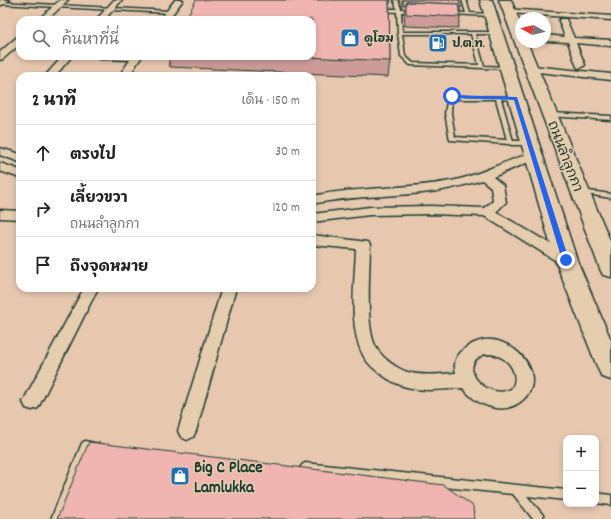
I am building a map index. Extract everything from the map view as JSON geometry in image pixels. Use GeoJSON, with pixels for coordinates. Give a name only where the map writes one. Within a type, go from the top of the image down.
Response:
{"type":"FeatureCollection","features":[{"type":"Feature","properties":{"kind":"main road","name":"ถนนลำลูกกา"},"geometry":{"type":"LineString","coordinates":[[507,5],[515,24]]}},
{"type":"Feature","properties":{"kind":"main road","name":"ถนนลำลูกกา"},"geometry":{"type":"LineString","coordinates":[[488,8],[507,68],[507,98],[532,150],[566,260],[611,369]]}},
{"type":"Feature","properties":{"kind":"main road","name":"ถนนลำลูกกา"},"geometry":{"type":"LineString","coordinates":[[524,48],[580,192],[606,248],[611,269]]}},
{"type":"Feature","properties":{"kind":"street"},"geometry":{"type":"LineString","coordinates":[[0,3],[5,0]]}},
{"type":"Feature","properties":{"kind":"street"},"geometry":{"type":"LineString","coordinates":[[47,16],[64,0]]}},
{"type":"Feature","properties":{"kind":"street"},"geometry":{"type":"LineString","coordinates":[[104,16],[118,0]]}},
{"type":"Feature","properties":{"kind":"street"},"geometry":{"type":"LineString","coordinates":[[167,16],[179,0]]}},
{"type":"Feature","properties":{"kind":"street"},"geometry":{"type":"LineString","coordinates":[[507,5],[611,18]]}},
{"type":"Feature","properties":{"kind":"street"},"geometry":{"type":"LineString","coordinates":[[563,21],[580,65]]}},
{"type":"Feature","properties":{"kind":"street"},"geometry":{"type":"LineString","coordinates":[[551,38],[611,43]]}},
{"type":"Feature","properties":{"kind":"street"},"geometry":{"type":"LineString","coordinates":[[2,53],[16,42]]}},
{"type":"Feature","properties":{"kind":"street"},"geometry":{"type":"LineString","coordinates":[[2,53],[16,52]]}},
{"type":"Feature","properties":{"kind":"street"},"geometry":{"type":"LineString","coordinates":[[54,72],[64,60]]}},
{"type":"Feature","properties":{"kind":"street"},"geometry":{"type":"LineString","coordinates":[[127,72],[135,60]]}},
{"type":"Feature","properties":{"kind":"street"},"geometry":{"type":"LineString","coordinates":[[532,69],[611,77]]}},
{"type":"Feature","properties":{"kind":"street"},"geometry":{"type":"LineString","coordinates":[[316,199],[336,195],[422,189],[456,184],[484,176],[532,150]]}},
{"type":"Feature","properties":{"kind":"street"},"geometry":{"type":"LineString","coordinates":[[0,151],[16,157]]}},
{"type":"Feature","properties":{"kind":"street"},"geometry":{"type":"LineString","coordinates":[[484,176],[497,185],[500,202],[487,212]]}},
{"type":"Feature","properties":{"kind":"street"},"geometry":{"type":"LineString","coordinates":[[422,189],[428,210]]}},
{"type":"Feature","properties":{"kind":"street"},"geometry":{"type":"LineString","coordinates":[[336,195],[346,213]]}},
{"type":"Feature","properties":{"kind":"street"},"geometry":{"type":"LineString","coordinates":[[316,218],[370,211],[428,210],[487,212],[566,260]]}},
{"type":"Feature","properties":{"kind":"street"},"geometry":{"type":"LineString","coordinates":[[1,215],[16,215]]}},
{"type":"Feature","properties":{"kind":"street"},"geometry":{"type":"LineString","coordinates":[[316,240],[363,245],[363,324],[369,351],[382,365],[405,379],[425,382],[466,380]]}},
{"type":"Feature","properties":{"kind":"street"},"geometry":{"type":"LineString","coordinates":[[32,402],[89,292]]}},
{"type":"Feature","properties":{"kind":"street"},"geometry":{"type":"LineString","coordinates":[[187,432],[228,292]]}},
{"type":"Feature","properties":{"kind":"lane"},"geometry":{"type":"LineString","coordinates":[[396,0],[399,11],[403,56],[412,64],[507,68]]}},
{"type":"Feature","properties":{"kind":"lane"},"geometry":{"type":"LineString","coordinates":[[464,0],[468,14]]}},
{"type":"Feature","properties":{"kind":"lane"},"geometry":{"type":"LineString","coordinates":[[0,3],[170,12]]}},
{"type":"Feature","properties":{"kind":"lane"},"geometry":{"type":"LineString","coordinates":[[445,13],[468,14],[488,8]]}},
{"type":"Feature","properties":{"kind":"lane"},"geometry":{"type":"LineString","coordinates":[[376,9],[415,11]]}},
{"type":"Feature","properties":{"kind":"lane"},"geometry":{"type":"LineString","coordinates":[[400,33],[496,33]]}},
{"type":"Feature","properties":{"kind":"lane"},"geometry":{"type":"LineString","coordinates":[[473,33],[482,67]]}},
{"type":"Feature","properties":{"kind":"lane"},"geometry":{"type":"LineString","coordinates":[[512,143],[507,98],[450,97],[448,113],[452,139],[512,143],[532,150]]}},
{"type":"Feature","properties":{"kind":"lane"},"geometry":{"type":"LineString","coordinates":[[550,115],[611,118]]}},
{"type":"Feature","properties":{"kind":"lane"},"geometry":{"type":"LineString","coordinates":[[580,192],[611,196]]}},
{"type":"Feature","properties":{"kind":"lane"},"geometry":{"type":"LineString","coordinates":[[56,519],[85,446],[109,448]]}},
{"type":"Feature","properties":{"kind":"lane"},"geometry":{"type":"LineString","coordinates":[[297,467],[563,495]]}},
{"type":"Feature","properties":{"kind":"lane"},"geometry":{"type":"LineString","coordinates":[[516,490],[539,519]]}},
{"type":"Feature","properties":{"kind":"lane"},"geometry":{"type":"LineString","coordinates":[[599,498],[611,500]]}},
{"type":"Feature","properties":{"kind":"building"},"geometry":{"type":"Polygon","coordinates":[[[196,0],[389,0],[390,61],[316,57],[316,16],[187,16],[196,0]]]}},
{"type":"Feature","properties":{"kind":"building"},"geometry":{"type":"Polygon","coordinates":[[[403,0],[459,0],[461,7],[458,7],[458,4],[406,2],[406,5],[403,4],[403,0]]]}},
{"type":"Feature","properties":{"kind":"building"},"geometry":{"type":"Polygon","coordinates":[[[406,2],[458,4],[460,17],[406,14],[406,2]]]}},
{"type":"Feature","properties":{"kind":"building","name":"Big C Place Lamlukka"},"geometry":{"type":"Polygon","coordinates":[[[89,442],[444,485],[473,506],[474,519],[57,519],[89,442]]]}},
{"type":"Feature","properties":{"kind":"place","name":"ดูโฮม"},"geometry":{"type":"Point","coordinates":[350,38]}},
{"type":"Feature","properties":{"kind":"place","name":"ป.ต.ท."},"geometry":{"type":"Point","coordinates":[438,43]}},
{"type":"Feature","properties":{"kind":"place","name":"Big C Place Lamlukka"},"geometry":{"type":"Point","coordinates":[180,476]}},
{"type":"Feature","properties":{"kind":"route"},"geometry":{"type":"LineString","coordinates":[[452,96],[516,98],[566,260]]}}]}
